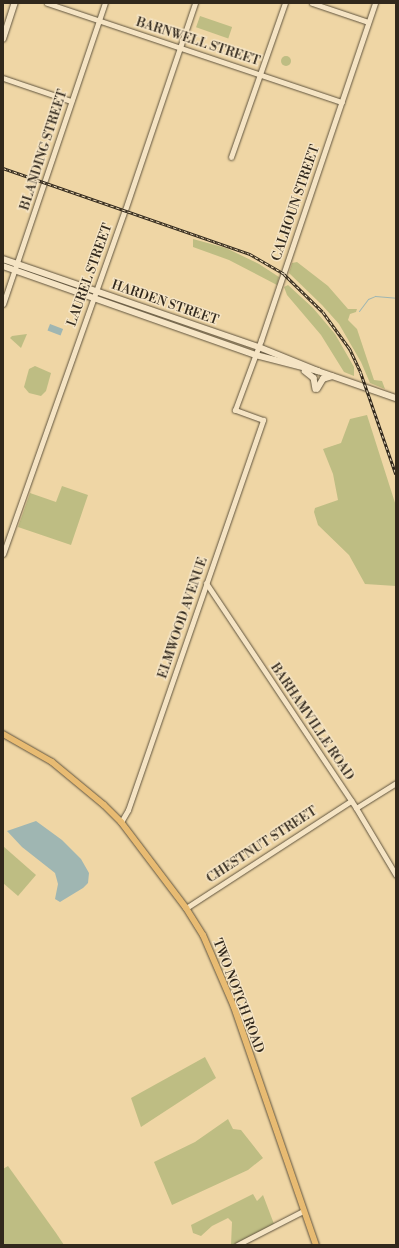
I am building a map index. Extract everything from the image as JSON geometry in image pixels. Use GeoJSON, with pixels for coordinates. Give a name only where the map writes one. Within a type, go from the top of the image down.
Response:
{"type":"FeatureCollection","features":[{"type":"Feature","properties":{"kind":"main road"},"geometry":{"type":"LineString","coordinates":[[3,39],[15,3]]}},
{"type":"Feature","properties":{"kind":"main road","name":"HARDEN STREET"},"geometry":{"type":"LineString","coordinates":[[3,259],[259,347],[318,371],[396,398]]}},
{"type":"Feature","properties":{"kind":"main road","name":"HARDEN STREET"},"geometry":{"type":"LineString","coordinates":[[3,266],[256,354],[296,367],[318,371]]}},
{"type":"Feature","properties":{"kind":"main road"},"geometry":{"type":"LineString","coordinates":[[296,367],[314,377],[316,389],[324,379],[332,376]]}},
{"type":"Feature","properties":{"kind":"main road","name":"TWO NOTCH ROAD"},"geometry":{"type":"LineString","coordinates":[[3,734],[52,762],[121,822],[186,908],[203,935],[234,1007],[303,1211],[316,1245]]}},
{"type":"Feature","properties":{"kind":"street","name":"BARNWELL STREET"},"geometry":{"type":"LineString","coordinates":[[47,3],[342,102]]}},
{"type":"Feature","properties":{"kind":"street","name":"BLANDING STREET"},"geometry":{"type":"LineString","coordinates":[[3,304],[105,3]]}},
{"type":"Feature","properties":{"kind":"street","name":"LAUREL STREET"},"geometry":{"type":"LineString","coordinates":[[3,554],[93,297],[97,291],[195,3]]}},
{"type":"Feature","properties":{"kind":"street"},"geometry":{"type":"LineString","coordinates":[[231,157],[285,3]]}},
{"type":"Feature","properties":{"kind":"street"},"geometry":{"type":"LineString","coordinates":[[312,3],[368,22]]}},
{"type":"Feature","properties":{"kind":"street","name":"CALHOUN STREET"},"geometry":{"type":"LineString","coordinates":[[263,420],[235,410],[259,347],[375,3]]}},
{"type":"Feature","properties":{"kind":"street"},"geometry":{"type":"LineString","coordinates":[[3,78],[71,102]]}},
{"type":"Feature","properties":{"kind":"street","name":"ELMWOOD AVENUE"},"geometry":{"type":"LineString","coordinates":[[121,822],[128,810],[263,420]]}},
{"type":"Feature","properties":{"kind":"street","name":"BARHAMVILLE ROAD"},"geometry":{"type":"LineString","coordinates":[[206,583],[356,808],[396,875]]}},
{"type":"Feature","properties":{"kind":"street"},"geometry":{"type":"LineString","coordinates":[[356,808],[396,783]]}},
{"type":"Feature","properties":{"kind":"street","name":"CHESTNUT STREET"},"geometry":{"type":"LineString","coordinates":[[186,908],[351,801]]}},
{"type":"Feature","properties":{"kind":"street"},"geometry":{"type":"LineString","coordinates":[[237,1245],[303,1211]]}},
{"type":"Feature","properties":{"kind":"shaded area"},"geometry":{"type":"Polygon","coordinates":[[[200,16],[232,27],[228,38],[196,27],[200,16]]]}},
{"type":"Feature","properties":{"kind":"shaded area"},"geometry":{"type":"Polygon","coordinates":[[[284,56],[288,56],[290,57],[290,65],[284,66],[281,63],[281,59],[284,56]]]}},
{"type":"Feature","properties":{"kind":"shaded area"},"geometry":{"type":"Polygon","coordinates":[[[193,239],[226,248],[259,264],[279,277],[277,285],[229,260],[193,247],[193,239]]]}},
{"type":"Feature","properties":{"kind":"shaded area"},"geometry":{"type":"Polygon","coordinates":[[[297,262],[328,286],[348,309],[357,309],[356,312],[350,314],[348,320],[357,329],[374,380],[382,381],[385,389],[370,383],[361,362],[339,324],[289,273],[292,263],[297,262]]]}},
{"type":"Feature","properties":{"kind":"shaded area"},"geometry":{"type":"Polygon","coordinates":[[[288,285],[313,308],[335,334],[354,367],[354,376],[344,372],[321,335],[287,295],[284,287],[288,285]]]}},
{"type":"Feature","properties":{"kind":"shaded area"},"geometry":{"type":"Polygon","coordinates":[[[27,334],[21,348],[10,338],[12,336],[27,334]]]}},
{"type":"Feature","properties":{"kind":"shaded area"},"geometry":{"type":"Polygon","coordinates":[[[35,366],[51,373],[46,391],[41,396],[29,393],[24,387],[29,369],[35,366]]]}},
{"type":"Feature","properties":{"kind":"shaded area"},"geometry":{"type":"Polygon","coordinates":[[[367,415],[396,506],[396,586],[365,584],[349,555],[318,525],[314,512],[315,508],[338,500],[333,474],[323,449],[341,443],[350,419],[367,415]]]}},
{"type":"Feature","properties":{"kind":"shaded area"},"geometry":{"type":"Polygon","coordinates":[[[62,486],[88,495],[71,545],[18,527],[30,493],[56,502],[62,486]]]}},
{"type":"Feature","properties":{"kind":"shaded area"},"geometry":{"type":"Polygon","coordinates":[[[3,846],[36,875],[18,896],[3,883],[3,846]]]}},
{"type":"Feature","properties":{"kind":"shaded area"},"geometry":{"type":"Polygon","coordinates":[[[205,1057],[216,1078],[141,1127],[131,1098],[205,1057]]]}},
{"type":"Feature","properties":{"kind":"shaded area"},"geometry":{"type":"Polygon","coordinates":[[[228,1119],[233,1129],[241,1130],[263,1158],[248,1170],[172,1205],[154,1162],[195,1142],[228,1119]]]}},
{"type":"Feature","properties":{"kind":"shaded area"},"geometry":{"type":"Polygon","coordinates":[[[8,1166],[64,1245],[3,1245],[3,1169],[8,1166]]]}},
{"type":"Feature","properties":{"kind":"shaded area"},"geometry":{"type":"Polygon","coordinates":[[[253,1194],[257,1201],[263,1195],[274,1224],[233,1245],[231,1245],[232,1222],[228,1218],[212,1226],[201,1236],[193,1233],[191,1225],[253,1194]]]}},
{"type":"Feature","properties":{"kind":"water"},"geometry":{"type":"Polygon","coordinates":[[[50,324],[63,329],[61,336],[47,331],[50,324]]]}},
{"type":"Feature","properties":{"kind":"water"},"geometry":{"type":"Polygon","coordinates":[[[36,821],[62,840],[81,859],[89,873],[88,883],[83,888],[60,902],[55,899],[58,884],[55,873],[22,847],[7,831],[36,821]]]}},
{"type":"Feature","properties":{"kind":"waterway"},"geometry":{"type":"LineString","coordinates":[[359,311],[368,299],[375,296],[396,298]]}},
{"type":"Feature","properties":{"kind":"railway"},"geometry":{"type":"LineString","coordinates":[[3,168],[250,254],[284,274],[323,312],[350,349],[361,373],[396,474]]}}]}
